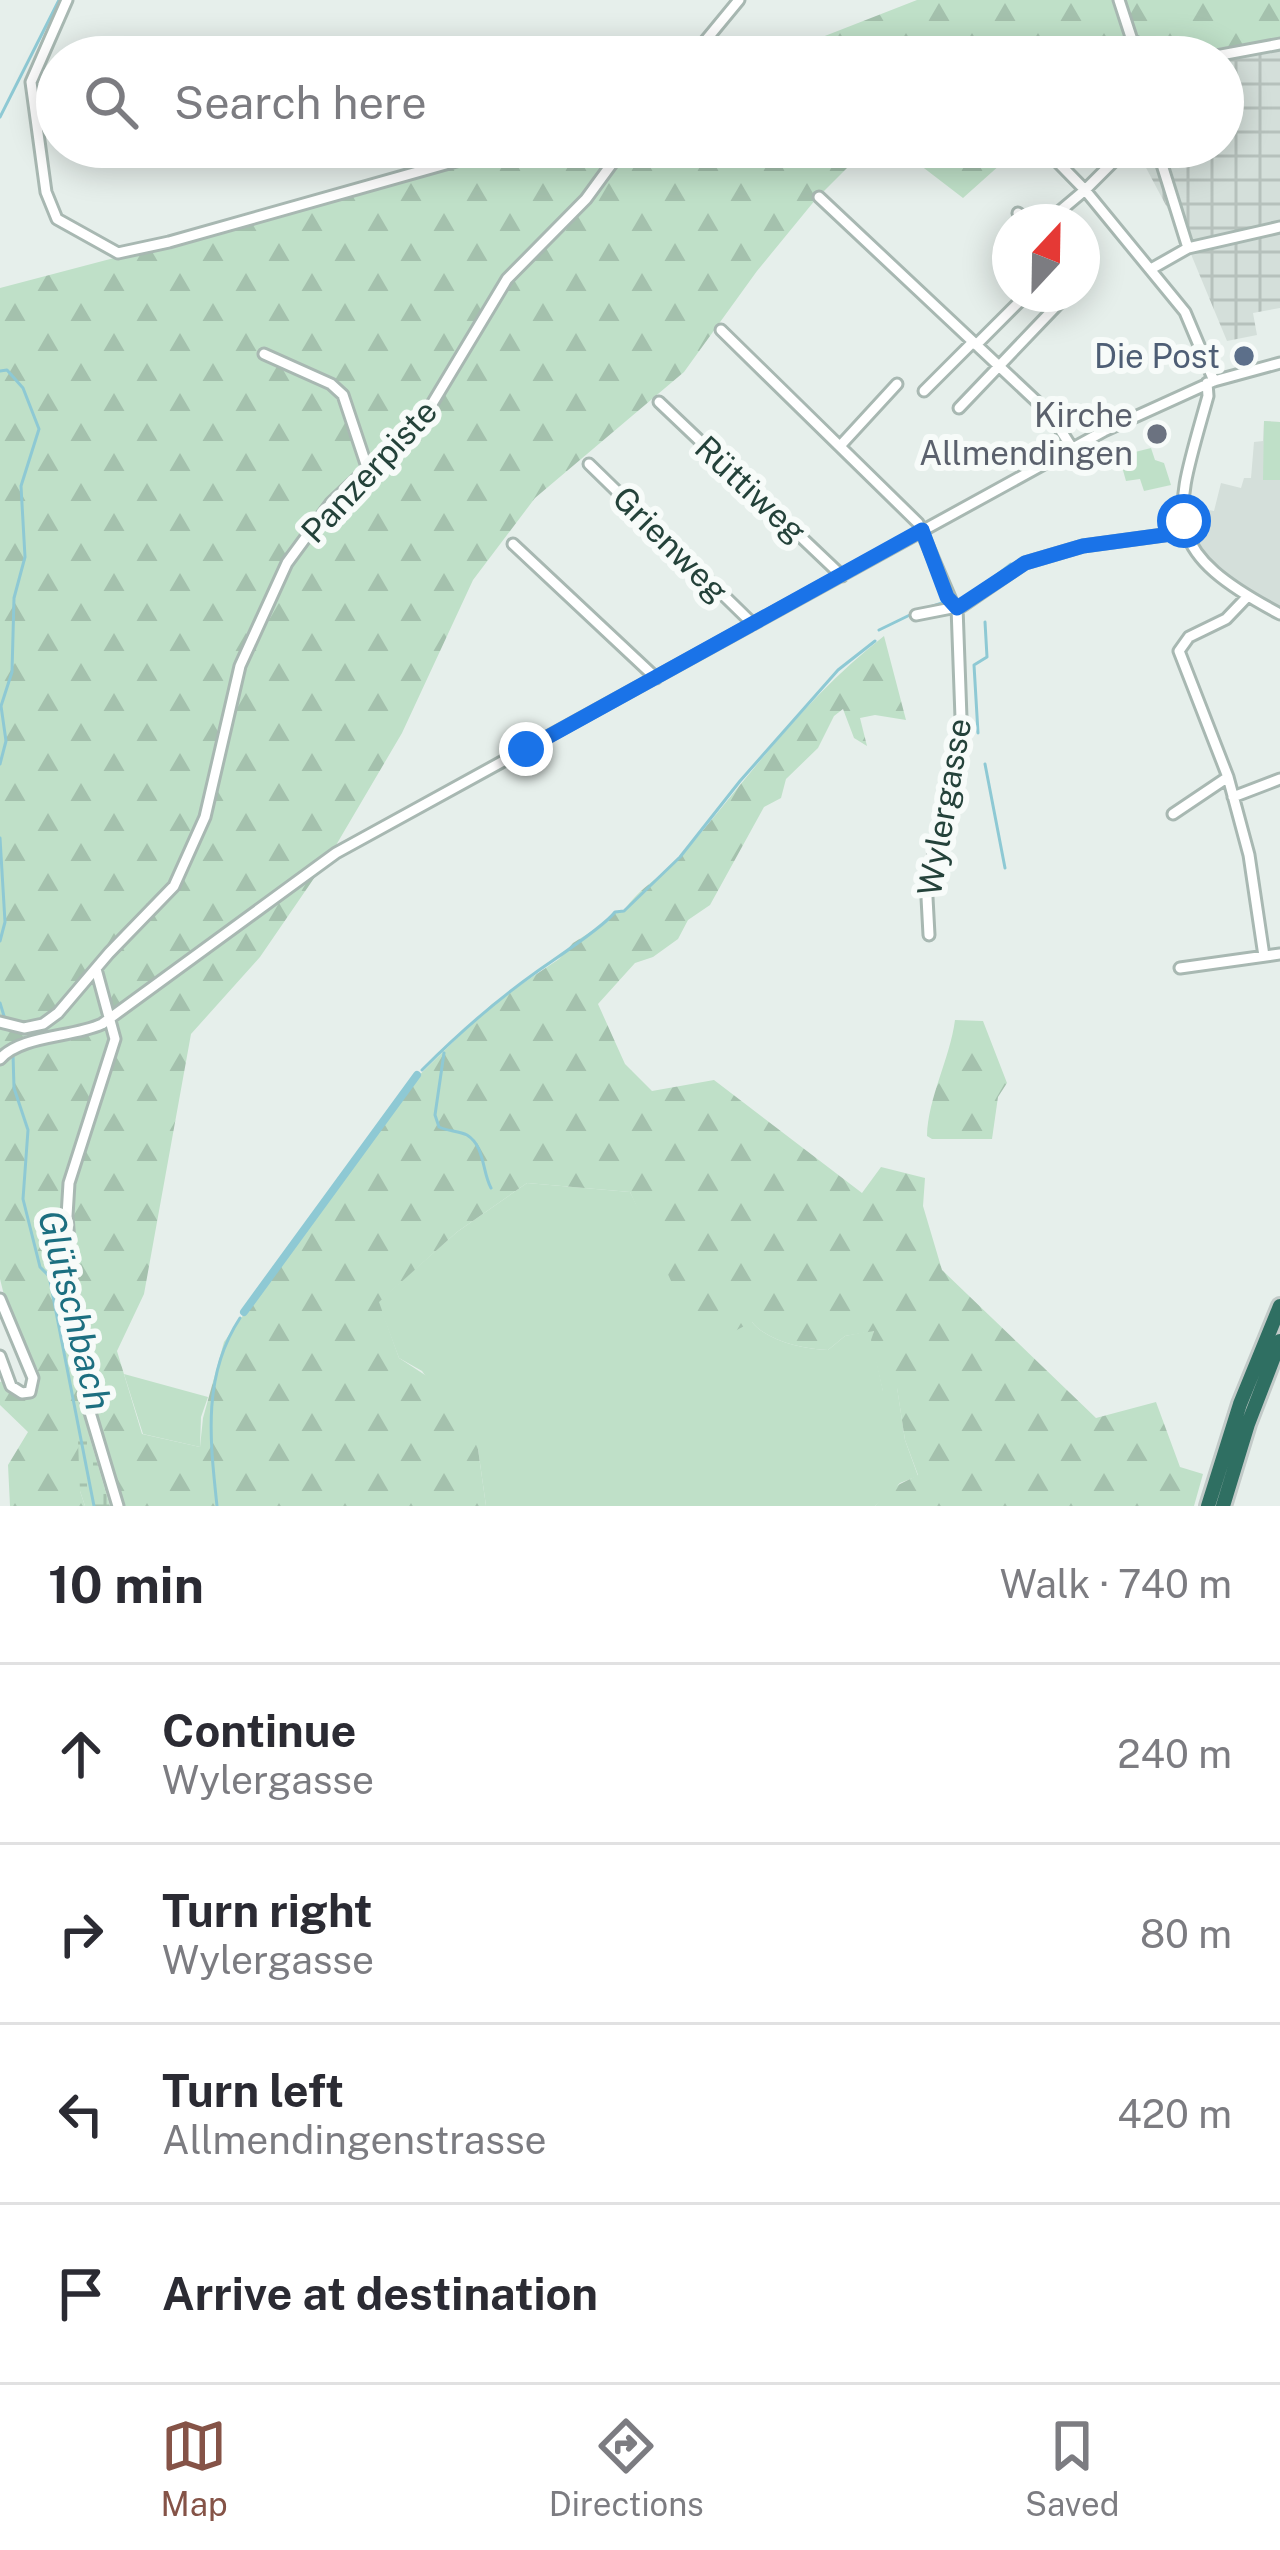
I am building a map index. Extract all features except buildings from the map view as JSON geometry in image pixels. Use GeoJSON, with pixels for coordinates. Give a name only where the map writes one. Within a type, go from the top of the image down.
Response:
{"type":"FeatureCollection","features":[{"type":"Feature","properties":{"kind":"highway"},"geometry":{"type":"LineString","coordinates":[[1208,1506],[1240,1404],[1280,1306]]}},
{"type":"Feature","properties":{"kind":"highway"},"geometry":{"type":"LineString","coordinates":[[1223,1506],[1280,1341]]}},
{"type":"Feature","properties":{"kind":"street"},"geometry":{"type":"LineString","coordinates":[[52,36],[68,0]]}},
{"type":"Feature","properties":{"kind":"street"},"geometry":{"type":"LineString","coordinates":[[709,36],[739,0]]}},
{"type":"Feature","properties":{"kind":"street"},"geometry":{"type":"LineString","coordinates":[[1119,0],[1128,36]]}},
{"type":"Feature","properties":{"kind":"street"},"geometry":{"type":"LineString","coordinates":[[1244,51],[1280,44]]}},
{"type":"Feature","properties":{"kind":"street"},"geometry":{"type":"LineString","coordinates":[[36,71],[31,82],[36,119]]}},
{"type":"Feature","properties":{"kind":"street"},"geometry":{"type":"LineString","coordinates":[[43,168],[57,219],[118,253],[432,168]]}},
{"type":"Feature","properties":{"kind":"street","name":"Panzerpiste"},"geometry":{"type":"LineString","coordinates":[[0,1022],[24,1028],[43,1024],[58,1013],[182,874],[205,817],[234,684],[279,578],[315,523],[426,414],[507,279],[586,200],[609,168]]}},
{"type":"Feature","properties":{"kind":"street"},"geometry":{"type":"LineString","coordinates":[[1064,168],[1191,320],[1210,382],[1184,491],[1186,532],[1202,562],[1280,614]]}},
{"type":"Feature","properties":{"kind":"street"},"geometry":{"type":"LineString","coordinates":[[1068,204],[1107,168]]}},
{"type":"Feature","properties":{"kind":"street"},"geometry":{"type":"LineString","coordinates":[[1163,168],[1188,248]]}},
{"type":"Feature","properties":{"kind":"street"},"geometry":{"type":"LineString","coordinates":[[818,197],[1056,420],[1072,448]]}},
{"type":"Feature","properties":{"kind":"street"},"geometry":{"type":"LineString","coordinates":[[1150,269],[1188,248],[1280,227]]}},
{"type":"Feature","properties":{"kind":"street"},"geometry":{"type":"LineString","coordinates":[[924,392],[1008,312]]}},
{"type":"Feature","properties":{"kind":"street"},"geometry":{"type":"LineString","coordinates":[[959,408],[1051,312]]}},
{"type":"Feature","properties":{"kind":"street"},"geometry":{"type":"LineString","coordinates":[[721,330],[922,530]]}},
{"type":"Feature","properties":{"kind":"street"},"geometry":{"type":"LineString","coordinates":[[264,354],[332,384],[343,395],[368,470]]}},
{"type":"Feature","properties":{"kind":"street"},"geometry":{"type":"LineString","coordinates":[[0,1059],[20,1044],[80,1033],[111,1017],[321,862],[1072,448],[1210,382],[1280,363]]}},
{"type":"Feature","properties":{"kind":"street"},"geometry":{"type":"LineString","coordinates":[[840,446],[897,384]]}},
{"type":"Feature","properties":{"kind":"street","name":"Rüttiweg"},"geometry":{"type":"LineString","coordinates":[[659,402],[842,576]]}},
{"type":"Feature","properties":{"kind":"street","name":"Grienweg"},"geometry":{"type":"LineString","coordinates":[[589,464],[753,624]]}},
{"type":"Feature","properties":{"kind":"street","name":"Wylergasse"},"geometry":{"type":"LineString","coordinates":[[922,530],[956,607],[961,718],[944,823],[926,879],[929,935]]}},
{"type":"Feature","properties":{"kind":"street"},"geometry":{"type":"LineString","coordinates":[[916,615],[956,607],[1025,563],[1083,546],[1186,532]]}},
{"type":"Feature","properties":{"kind":"street"},"geometry":{"type":"LineString","coordinates":[[513,544],[656,678]]}},
{"type":"Feature","properties":{"kind":"street"},"geometry":{"type":"LineString","coordinates":[[1248,596],[1226,619],[1196,632],[1179,648],[1228,777],[1249,856],[1264,956]]}},
{"type":"Feature","properties":{"kind":"street"},"geometry":{"type":"LineString","coordinates":[[1173,814],[1228,777]]}},
{"type":"Feature","properties":{"kind":"street"},"geometry":{"type":"LineString","coordinates":[[1233,797],[1280,778]]}},
{"type":"Feature","properties":{"kind":"street"},"geometry":{"type":"LineString","coordinates":[[1180,968],[1280,954]]}},
{"type":"Feature","properties":{"kind":"street"},"geometry":{"type":"LineString","coordinates":[[96,969],[111,1017],[114,1047],[69,1184],[68,1216],[86,1400],[118,1506]]}},
{"type":"Feature","properties":{"kind":"street"},"geometry":{"type":"LineString","coordinates":[[0,1299],[33,1378],[30,1392],[10,1386],[0,1356]]}},
{"type":"Feature","properties":{"kind":"shaded area"},"geometry":{"type":"Polygon","coordinates":[[[1280,39],[1280,308],[1253,313],[1257,335],[1227,341],[1188,247],[1146,168],[1244,168],[1244,44],[1280,39]]]}},
{"type":"Feature","properties":{"kind":"shaded area"},"geometry":{"type":"Polygon","coordinates":[[[1264,421],[1280,422],[1280,607],[1229,577],[1209,559],[1193,533],[1187,506],[1214,511],[1221,483],[1241,488],[1244,478],[1251,478],[1254,442],[1263,441],[1264,421]]]}},
{"type":"Feature","properties":{"kind":"green space"},"geometry":{"type":"Polygon","coordinates":[[[917,0],[1280,0],[1280,39],[1244,44],[1244,36],[825,36],[917,0]]]}},
{"type":"Feature","properties":{"kind":"green space"},"geometry":{"type":"Polygon","coordinates":[[[440,168],[847,168],[757,271],[684,372],[535,498],[473,580],[402,733],[332,852],[260,957],[191,1034],[144,1294],[117,1351],[142,1434],[200,1447],[224,1342],[406,1088],[492,1004],[559,959],[615,912],[624,911],[684,853],[828,685],[884,636],[906,720],[875,715],[860,718],[867,746],[854,738],[843,709],[834,716],[818,748],[786,779],[781,798],[764,807],[710,905],[688,920],[678,939],[635,963],[598,1004],[625,1064],[652,1091],[714,1080],[862,1193],[881,1167],[925,1178],[923,1206],[942,1270],[1096,1418],[1156,1402],[1180,1467],[1203,1474],[1194,1506],[875,1506],[890,1489],[918,1475],[905,1440],[897,1388],[883,1392],[871,1340],[874,1331],[845,1336],[828,1350],[776,1339],[752,1322],[710,1344],[690,1322],[630,1192],[527,1183],[457,1232],[379,1302],[399,1358],[445,1388],[455,1401],[478,1449],[486,1506],[110,1506],[89,1435],[80,1491],[85,1506],[10,1506],[8,1465],[28,1432],[0,1405],[0,1382],[17,1393],[36,1392],[38,1370],[9,1315],[0,1279],[0,288],[380,188],[440,168]]]}},
{"type":"Feature","properties":{"kind":"green space"},"geometry":{"type":"Polygon","coordinates":[[[924,168],[997,168],[963,198],[924,168]]]}},
{"type":"Feature","properties":{"kind":"green space"},"geometry":{"type":"Polygon","coordinates":[[[1264,421],[1280,422],[1280,480],[1263,480],[1264,421]]]}},
{"type":"Feature","properties":{"kind":"green space"},"geometry":{"type":"Polygon","coordinates":[[[1151,448],[1155,460],[1164,463],[1171,485],[1144,491],[1140,479],[1126,481],[1119,456],[1151,448]]]}},
{"type":"Feature","properties":{"kind":"green space"},"geometry":{"type":"Polygon","coordinates":[[[955,1020],[983,1021],[1007,1083],[998,1097],[992,1139],[927,1136],[955,1020]]]}},
{"type":"Feature","properties":{"kind":"green space"},"geometry":{"type":"Polygon","coordinates":[[[527,1183],[630,1192],[654,1239],[776,1339],[828,1350],[845,1336],[874,1330],[883,1391],[897,1387],[905,1440],[918,1476],[900,1483],[875,1506],[486,1506],[478,1449],[422,1371],[399,1358],[378,1302],[457,1232],[527,1183]]]}},
{"type":"Feature","properties":{"kind":"green space"},"geometry":{"type":"Polygon","coordinates":[[[124,1374],[208,1397],[201,1417],[200,1447],[143,1434],[124,1374]]]}},
{"type":"Feature","properties":{"kind":"green space"},"geometry":{"type":"Polygon","coordinates":[[[89,1435],[110,1506],[85,1506],[80,1491],[78,1441],[89,1435]]]}},
{"type":"Feature","properties":{"kind":"waterway","name":"Glütschbach"},"geometry":{"type":"LineString","coordinates":[[41,36],[59,0]]}},
{"type":"Feature","properties":{"kind":"waterway","name":"Glütschbach"},"geometry":{"type":"LineString","coordinates":[[0,117],[36,46]]}},
{"type":"Feature","properties":{"kind":"waterway","name":"Glütschbach"},"geometry":{"type":"LineString","coordinates":[[0,371],[7,370],[23,388],[39,429],[21,486],[25,557],[14,598],[12,672],[1,706],[6,741],[0,764]]}},
{"type":"Feature","properties":{"kind":"waterway"},"geometry":{"type":"LineString","coordinates":[[980,588],[1011,564]]}},
{"type":"Feature","properties":{"kind":"waterway"},"geometry":{"type":"LineString","coordinates":[[924,609],[945,602]]}},
{"type":"Feature","properties":{"kind":"waterway"},"geometry":{"type":"LineString","coordinates":[[879,630],[916,612]]}},
{"type":"Feature","properties":{"kind":"waterway"},"geometry":{"type":"LineString","coordinates":[[978,733],[974,665],[987,657],[985,622]]}},
{"type":"Feature","properties":{"kind":"waterway"},"geometry":{"type":"LineString","coordinates":[[422,1070],[505,995],[615,912],[624,911],[680,857],[838,670],[875,641]]}},
{"type":"Feature","properties":{"kind":"waterway"},"geometry":{"type":"LineString","coordinates":[[985,764],[1005,868]]}},
{"type":"Feature","properties":{"kind":"waterway","name":"Glütschbach"},"geometry":{"type":"LineString","coordinates":[[0,838],[5,922],[0,941]]}},
{"type":"Feature","properties":{"kind":"waterway","name":"Glütschbach"},"geometry":{"type":"LineString","coordinates":[[0,1003],[4,1016]]}},
{"type":"Feature","properties":{"kind":"waterway"},"geometry":{"type":"LineString","coordinates":[[444,1053],[435,1115],[439,1127],[473,1140],[491,1188]]}},
{"type":"Feature","properties":{"kind":"waterway","name":"Glütschbach"},"geometry":{"type":"LineString","coordinates":[[13,1054],[14,1088],[28,1130],[23,1199],[40,1267],[49,1276],[94,1506]]}},
{"type":"Feature","properties":{"kind":"waterway"},"geometry":{"type":"LineString","coordinates":[[244,1312],[417,1075]]}},
{"type":"Feature","properties":{"kind":"waterway"},"geometry":{"type":"LineString","coordinates":[[217,1506],[211,1433],[214,1386],[240,1318]]}},
{"type":"Feature","properties":{"kind":"place","name":"Die Post"},"geometry":{"type":"Point","coordinates":[1244,356]}},
{"type":"Feature","properties":{"kind":"place","name":"Kirche Allmendingen"},"geometry":{"type":"Point","coordinates":[1157,434]}},
{"type":"Feature","properties":{"kind":"route"},"geometry":{"type":"LineString","coordinates":[[526,749],[922,530],[947,597],[957,608],[1025,563],[1083,546],[1186,532],[1184,521]]}}]}
